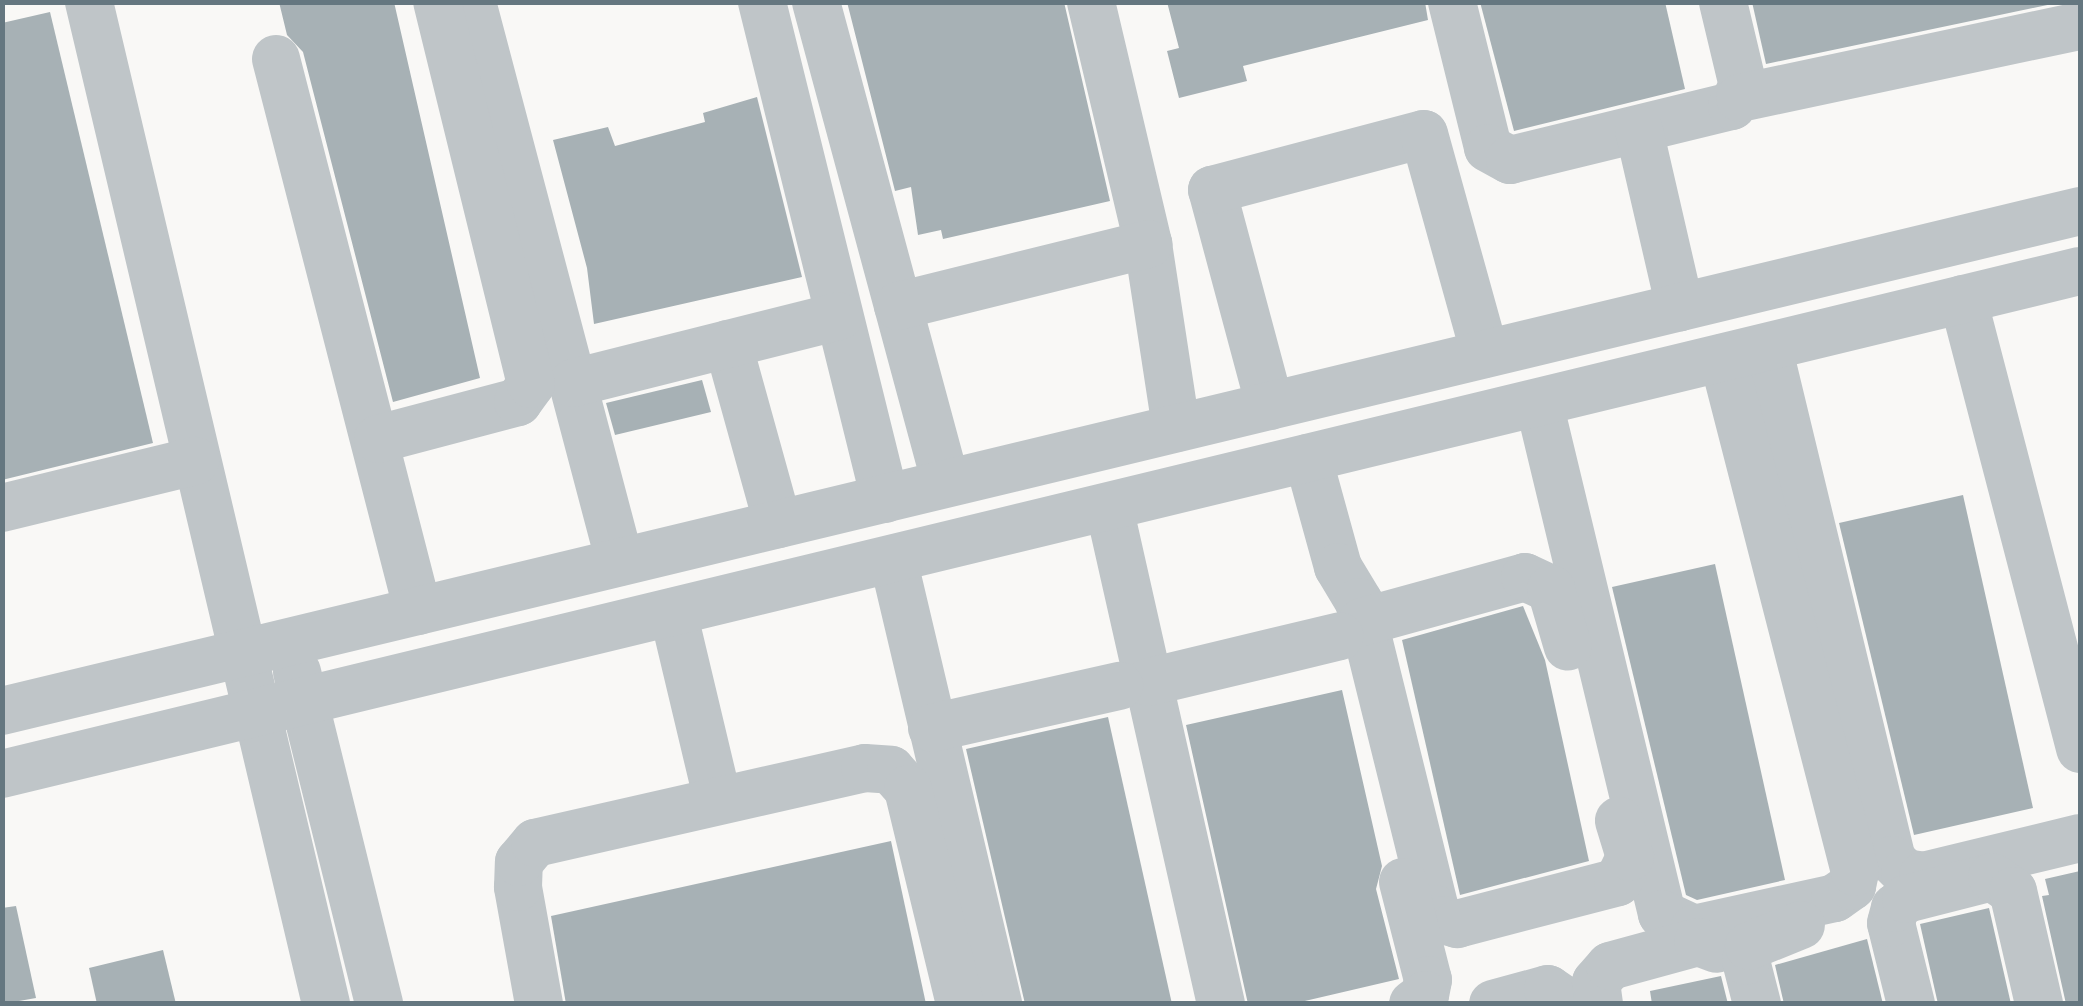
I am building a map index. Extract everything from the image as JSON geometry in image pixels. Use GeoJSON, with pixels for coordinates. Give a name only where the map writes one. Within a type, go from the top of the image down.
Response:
{"type":"FeatureCollection","features":[{"type":"Feature","properties":{"kind":"street"},"geometry":{"type":"LineString","coordinates":[[89,2],[326,1004]]}},
{"type":"Feature","properties":{"kind":"street"},"geometry":{"type":"LineString","coordinates":[[378,439],[518,402],[531,384],[437,2]]}},
{"type":"Feature","properties":{"kind":"street"},"geometry":{"type":"LineString","coordinates":[[472,2],[620,562]]}},
{"type":"Feature","properties":{"kind":"street"},"geometry":{"type":"LineString","coordinates":[[762,2],[885,499]]}},
{"type":"Feature","properties":{"kind":"street"},"geometry":{"type":"LineString","coordinates":[[816,2],[946,484]]}},
{"type":"Feature","properties":{"kind":"street"},"geometry":{"type":"LineString","coordinates":[[1091,2],[1148,244],[1176,428]]}},
{"type":"Feature","properties":{"kind":"street"},"geometry":{"type":"LineString","coordinates":[[1452,2],[1494,154],[1510,160],[1720,111],[1740,98],[2080,26]]}},
{"type":"Feature","properties":{"kind":"street"},"geometry":{"type":"LineString","coordinates":[[1722,2],[1740,98]]}},
{"type":"Feature","properties":{"kind":"street"},"geometry":{"type":"LineString","coordinates":[[276,60],[378,439],[418,611]]}},
{"type":"Feature","properties":{"kind":"street"},"geometry":{"type":"LineString","coordinates":[[1640,130],[1680,307]]}},
{"type":"Feature","properties":{"kind":"street"},"geometry":{"type":"LineString","coordinates":[[1270,406],[1212,190],[1424,134],[1485,354]]}},
{"type":"Feature","properties":{"kind":"street"},"geometry":{"type":"LineString","coordinates":[[2,711],[2080,211]]}},
{"type":"Feature","properties":{"kind":"street"},"geometry":{"type":"LineString","coordinates":[[898,306],[1148,244]]}},
{"type":"Feature","properties":{"kind":"street"},"geometry":{"type":"LineString","coordinates":[[2,774],[2080,271]]}},
{"type":"Feature","properties":{"kind":"street"},"geometry":{"type":"LineString","coordinates":[[1963,299],[2080,748]]}},
{"type":"Feature","properties":{"kind":"street"},"geometry":{"type":"LineString","coordinates":[[573,383],[839,316]]}},
{"type":"Feature","properties":{"kind":"street"},"geometry":{"type":"LineString","coordinates":[[728,344],[778,524]]}},
{"type":"Feature","properties":{"kind":"street"},"geometry":{"type":"LineString","coordinates":[[1539,402],[1662,914],[1694,929],[1834,898],[1848,892],[1855,872],[1745,352]]}},
{"type":"Feature","properties":{"kind":"street"},"geometry":{"type":"LineString","coordinates":[[1745,352],[1892,860],[1905,872],[1922,876],[2080,838]]}},
{"type":"Feature","properties":{"kind":"street"},"geometry":{"type":"LineString","coordinates":[[1308,458],[1338,567],[1426,973],[1425,996],[1414,1004]]}},
{"type":"Feature","properties":{"kind":"street"},"geometry":{"type":"LineString","coordinates":[[2,508],[195,460]]}},
{"type":"Feature","properties":{"kind":"street"},"geometry":{"type":"LineString","coordinates":[[1093,510],[1134,684],[1221,1004]]}},
{"type":"Feature","properties":{"kind":"street"},"geometry":{"type":"LineString","coordinates":[[893,559],[998,1004]]}},
{"type":"Feature","properties":{"kind":"street"},"geometry":{"type":"LineString","coordinates":[[932,728],[1134,684],[1351,629],[1525,577],[1551,589],[1630,858],[1628,872],[1618,882],[1511,910],[1457,924],[1443,920],[1435,909],[1351,629]]}},
{"type":"Feature","properties":{"kind":"street"},"geometry":{"type":"LineString","coordinates":[[674,612],[718,801]]}},
{"type":"Feature","properties":{"kind":"street"},"geometry":{"type":"LineString","coordinates":[[290,642],[379,1004]]}},
{"type":"Feature","properties":{"kind":"street"},"geometry":{"type":"LineString","coordinates":[[1134,684],[1195,1004]]}},
{"type":"Feature","properties":{"kind":"street"},"geometry":{"type":"LineString","coordinates":[[539,1004],[518,887],[518,862],[535,843],[865,768],[891,770],[908,788],[960,1004]]}},
{"type":"Feature","properties":{"kind":"street"},"geometry":{"type":"LineString","coordinates":[[2062,1004],[2034,882],[2048,866],[2080,857]]}},
{"type":"Feature","properties":{"kind":"street"},"geometry":{"type":"LineString","coordinates":[[1912,1004],[1891,923],[1895,908],[1906,899],[1992,877],[2013,892],[2039,1004]]}},
{"type":"Feature","properties":{"kind":"street"},"geometry":{"type":"LineString","coordinates":[[1757,1004],[1746,960],[1754,940],[1844,914],[1866,924],[1885,1004]]}},
{"type":"Feature","properties":{"kind":"street"},"geometry":{"type":"LineString","coordinates":[[1599,1004],[1596,982],[1604,970],[1698,942],[1720,953],[1732,1004]]}},
{"type":"Feature","properties":{"kind":"street"},"geometry":{"type":"LineString","coordinates":[[1492,1004],[1548,989],[1570,1004]]}},
{"type":"Feature","properties":{"kind":"building"},"geometry":{"type":"Polygon","coordinates":[[[279,2],[394,2],[480,378],[393,402],[303,52],[287,35],[279,2]]]}},
{"type":"Feature","properties":{"kind":"building"},"geometry":{"type":"Polygon","coordinates":[[[847,2],[1064,2],[1110,201],[943,239],[941,230],[918,235],[911,187],[895,191],[847,2]]]}},
{"type":"Feature","properties":{"kind":"building"},"geometry":{"type":"Polygon","coordinates":[[[1167,2],[1425,2],[1428,20],[1243,66],[1247,81],[1179,98],[1167,51],[1179,48],[1167,2]]]}},
{"type":"Feature","properties":{"kind":"building"},"geometry":{"type":"Polygon","coordinates":[[[1480,2],[1665,2],[1685,89],[1514,131],[1480,2]]]}},
{"type":"Feature","properties":{"kind":"building"},"geometry":{"type":"Polygon","coordinates":[[[1752,2],[2057,2],[2057,3],[1766,64],[1752,2]]]}},
{"type":"Feature","properties":{"kind":"building"},"geometry":{"type":"Polygon","coordinates":[[[50,12],[153,443],[2,480],[2,23],[50,12]]]}},
{"type":"Feature","properties":{"kind":"building"},"geometry":{"type":"Polygon","coordinates":[[[757,97],[802,277],[594,324],[587,268],[553,140],[608,127],[615,146],[705,122],[703,113],[757,97]]]}},
{"type":"Feature","properties":{"kind":"building"},"geometry":{"type":"Polygon","coordinates":[[[702,380],[711,412],[615,435],[606,403],[702,380]]]}},
{"type":"Feature","properties":{"kind":"building"},"geometry":{"type":"Polygon","coordinates":[[[1963,495],[2033,808],[1914,835],[1839,523],[1963,495]]]}},
{"type":"Feature","properties":{"kind":"building"},"geometry":{"type":"Polygon","coordinates":[[[1715,564],[1785,880],[1697,900],[1686,895],[1612,587],[1715,564]]]}},
{"type":"Feature","properties":{"kind":"building"},"geometry":{"type":"Polygon","coordinates":[[[1523,606],[1545,660],[1589,861],[1460,895],[1402,640],[1523,606]]]}},
{"type":"Feature","properties":{"kind":"building"},"geometry":{"type":"Polygon","coordinates":[[[1342,690],[1382,866],[1376,889],[1399,979],[1292,1004],[1248,1004],[1186,725],[1342,690]]]}},
{"type":"Feature","properties":{"kind":"building"},"geometry":{"type":"Polygon","coordinates":[[[1108,717],[1172,1004],[1025,1004],[966,749],[1108,717]]]}},
{"type":"Feature","properties":{"kind":"building"},"geometry":{"type":"Polygon","coordinates":[[[891,841],[926,1004],[566,1004],[551,916],[891,841]]]}},
{"type":"Feature","properties":{"kind":"building"},"geometry":{"type":"Polygon","coordinates":[[[2080,871],[2080,1004],[2066,1004],[2042,896],[2049,895],[2045,879],[2080,871]]]}},
{"type":"Feature","properties":{"kind":"building"},"geometry":{"type":"Polygon","coordinates":[[[16,906],[36,998],[2,1004],[2,908],[16,906]]]}},
{"type":"Feature","properties":{"kind":"building"},"geometry":{"type":"Polygon","coordinates":[[[1989,908],[2011,1004],[1938,1004],[1920,924],[1989,908]]]}},
{"type":"Feature","properties":{"kind":"building"},"geometry":{"type":"Polygon","coordinates":[[[1867,939],[1883,1004],[1784,1004],[1775,965],[1867,939]]]}},
{"type":"Feature","properties":{"kind":"building"},"geometry":{"type":"Polygon","coordinates":[[[163,950],[176,1004],[97,1004],[89,968],[163,950]]]}},
{"type":"Feature","properties":{"kind":"building"},"geometry":{"type":"Polygon","coordinates":[[[1721,976],[1728,1004],[1652,1004],[1650,991],[1721,976]]]}}]}
